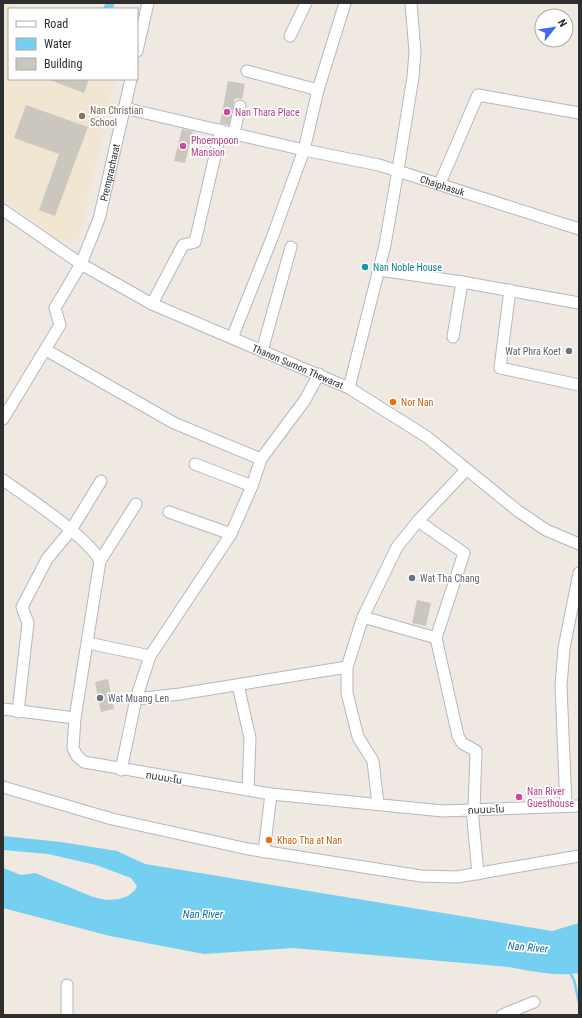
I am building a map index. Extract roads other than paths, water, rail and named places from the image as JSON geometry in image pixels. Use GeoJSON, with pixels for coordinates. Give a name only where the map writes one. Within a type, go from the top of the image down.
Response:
{"type":"FeatureCollection","features":[{"type":"Feature","properties":{"kind":"street"},"geometry":{"type":"LineString","coordinates":[[138,47],[148,3]]}},
{"type":"Feature","properties":{"kind":"street"},"geometry":{"type":"LineString","coordinates":[[290,36],[306,3]]}},
{"type":"Feature","properties":{"kind":"street"},"geometry":{"type":"LineString","coordinates":[[232,338],[272,238],[304,150],[318,90],[345,3]]}},
{"type":"Feature","properties":{"kind":"street"},"geometry":{"type":"LineString","coordinates":[[349,388],[379,270],[398,170],[413,77],[414,52],[411,3]]}},
{"type":"Feature","properties":{"kind":"street"},"geometry":{"type":"LineString","coordinates":[[248,71],[318,90]]}},
{"type":"Feature","properties":{"kind":"street","name":"Prempracharat"},"geometry":{"type":"LineString","coordinates":[[3,419],[60,325],[55,308],[56,304],[81,264],[99,219],[131,80]]}},
{"type":"Feature","properties":{"kind":"street"},"geometry":{"type":"LineString","coordinates":[[440,183],[478,95],[579,113]]}},
{"type":"Feature","properties":{"kind":"street"},"geometry":{"type":"LineString","coordinates":[[234,133],[240,106]]}},
{"type":"Feature","properties":{"kind":"street","name":"Chaiphasuk"},"geometry":{"type":"LineString","coordinates":[[124,108],[304,150],[398,170],[579,229]]}},
{"type":"Feature","properties":{"kind":"street"},"geometry":{"type":"LineString","coordinates":[[152,304],[183,244],[195,242],[221,130]]}},
{"type":"Feature","properties":{"kind":"street","name":"Thanon Sumon Thewarat"},"geometry":{"type":"LineString","coordinates":[[3,210],[81,264],[152,304],[349,388],[427,437],[518,511],[546,530],[579,544]]}},
{"type":"Feature","properties":{"kind":"street"},"geometry":{"type":"LineString","coordinates":[[262,350],[291,247]]}},
{"type":"Feature","properties":{"kind":"street"},"geometry":{"type":"LineString","coordinates":[[379,270],[462,282],[579,303]]}},
{"type":"Feature","properties":{"kind":"street"},"geometry":{"type":"LineString","coordinates":[[453,337],[462,282]]}},
{"type":"Feature","properties":{"kind":"street"},"geometry":{"type":"LineString","coordinates":[[510,290],[500,368],[579,385]]}},
{"type":"Feature","properties":{"kind":"street"},"geometry":{"type":"LineString","coordinates":[[46,350],[174,423],[261,459]]}},
{"type":"Feature","properties":{"kind":"street"},"geometry":{"type":"LineString","coordinates":[[121,770],[136,699],[150,656],[231,534],[252,486],[261,459],[301,407],[319,374]]}},
{"type":"Feature","properties":{"kind":"street"},"geometry":{"type":"LineString","coordinates":[[195,464],[252,486]]}},
{"type":"Feature","properties":{"kind":"street"},"geometry":{"type":"LineString","coordinates":[[378,804],[373,761],[358,737],[347,693],[347,667],[363,617],[397,547],[418,521],[466,470]]}},
{"type":"Feature","properties":{"kind":"street"},"geometry":{"type":"LineString","coordinates":[[3,480],[71,530],[97,553],[100,561]]}},
{"type":"Feature","properties":{"kind":"street"},"geometry":{"type":"LineString","coordinates":[[18,712],[28,623],[22,607],[47,559],[71,530],[101,481]]}},
{"type":"Feature","properties":{"kind":"street"},"geometry":{"type":"LineString","coordinates":[[100,561],[136,504]]}},
{"type":"Feature","properties":{"kind":"street"},"geometry":{"type":"LineString","coordinates":[[168,512],[231,534]]}},
{"type":"Feature","properties":{"kind":"street"},"geometry":{"type":"LineString","coordinates":[[418,521],[464,553],[436,638],[458,736],[462,743],[476,751],[473,809],[478,874]]}},
{"type":"Feature","properties":{"kind":"street","name":"ถนนมะโน"},"geometry":{"type":"LineString","coordinates":[[100,561],[75,718],[73,748],[77,756],[84,762],[121,770],[271,794],[443,810],[579,806]]}},
{"type":"Feature","properties":{"kind":"street"},"geometry":{"type":"LineString","coordinates":[[566,806],[560,686],[564,648],[579,573]]}},
{"type":"Feature","properties":{"kind":"street"},"geometry":{"type":"LineString","coordinates":[[363,617],[436,638]]}},
{"type":"Feature","properties":{"kind":"street"},"geometry":{"type":"LineString","coordinates":[[88,643],[150,656]]}},
{"type":"Feature","properties":{"kind":"street"},"geometry":{"type":"LineString","coordinates":[[136,699],[238,685],[347,667]]}},
{"type":"Feature","properties":{"kind":"street"},"geometry":{"type":"LineString","coordinates":[[238,685],[250,738],[248,790]]}},
{"type":"Feature","properties":{"kind":"street"},"geometry":{"type":"LineString","coordinates":[[3,708],[18,712],[75,718]]}},
{"type":"Feature","properties":{"kind":"street"},"geometry":{"type":"LineString","coordinates":[[3,787],[112,819],[264,852],[421,876],[457,877],[579,856]]}},
{"type":"Feature","properties":{"kind":"street"},"geometry":{"type":"LineString","coordinates":[[264,852],[271,794]]}},
{"type":"Feature","properties":{"kind":"street"},"geometry":{"type":"LineString","coordinates":[[67,985],[67,1015]]}},
{"type":"Feature","properties":{"kind":"street"},"geometry":{"type":"LineString","coordinates":[[502,1015],[534,1002]]}},
{"type":"Feature","properties":{"kind":"water","name":"Nan River"},"geometry":{"type":"Polygon","coordinates":[[[3,836],[61,842],[117,851],[145,864],[552,931],[579,923],[579,973],[552,974],[509,967],[293,948],[204,954],[110,936],[3,908],[3,868],[21,875],[35,873],[93,897],[106,900],[119,899],[128,896],[135,890],[137,886],[131,878],[96,865],[48,854],[3,850],[3,836]]]}},
{"type":"Feature","properties":{"kind":"waterway"},"geometry":{"type":"LineString","coordinates":[[108,8],[110,3]]}},
{"type":"Feature","properties":{"kind":"waterway"},"geometry":{"type":"LineString","coordinates":[[570,973],[574,980],[579,1003]]}},
{"type":"Feature","properties":{"kind":"place","name":"Nan Thara Place"},"geometry":{"type":"Point","coordinates":[227,112]}},
{"type":"Feature","properties":{"kind":"place","name":"Nan Christian School"},"geometry":{"type":"Point","coordinates":[82,116]}},
{"type":"Feature","properties":{"kind":"place","name":"Phoempoon Mansion"},"geometry":{"type":"Point","coordinates":[183,146]}},
{"type":"Feature","properties":{"kind":"place","name":"Nan Noble House"},"geometry":{"type":"Point","coordinates":[365,267]}},
{"type":"Feature","properties":{"kind":"place","name":"Wat Phra Koet"},"geometry":{"type":"Point","coordinates":[569,351]}},
{"type":"Feature","properties":{"kind":"place","name":"Nor Nan"},"geometry":{"type":"Point","coordinates":[393,402]}},
{"type":"Feature","properties":{"kind":"place","name":"Wat Tha Chang"},"geometry":{"type":"Point","coordinates":[412,578]}},
{"type":"Feature","properties":{"kind":"place","name":"Wat Muang Len"},"geometry":{"type":"Point","coordinates":[100,698]}},
{"type":"Feature","properties":{"kind":"place","name":"Nan River Guesthouse"},"geometry":{"type":"Point","coordinates":[519,797]}},
{"type":"Feature","properties":{"kind":"place","name":"Khao Tha at Nan"},"geometry":{"type":"Point","coordinates":[269,840]}}]}
